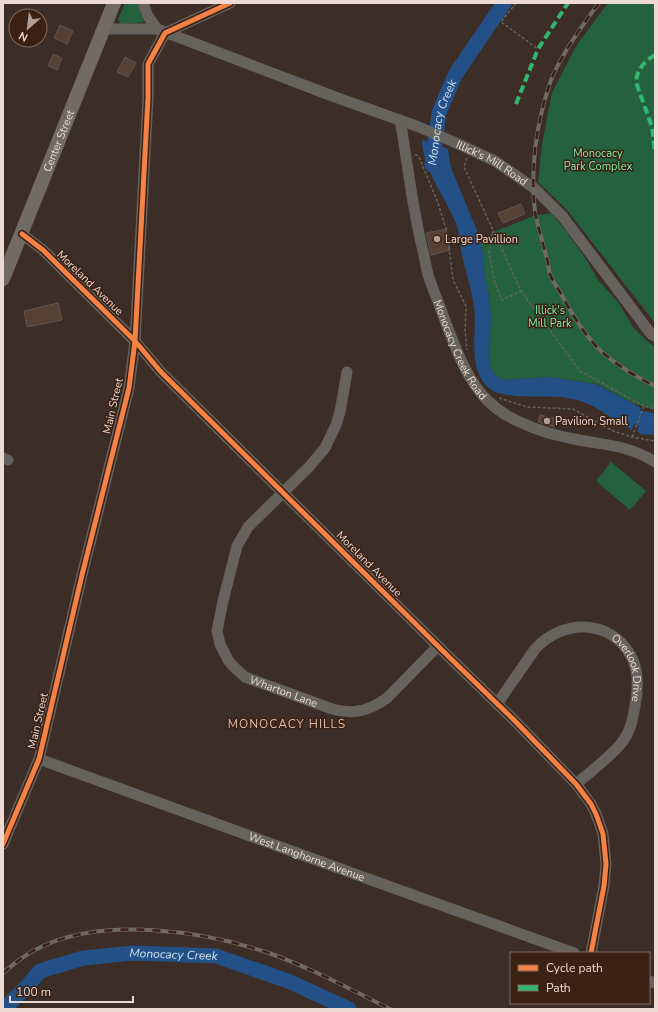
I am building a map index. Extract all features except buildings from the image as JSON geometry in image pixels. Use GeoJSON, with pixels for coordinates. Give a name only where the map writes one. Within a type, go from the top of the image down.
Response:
{"type":"FeatureCollection","features":[{"type":"Feature","properties":{"kind":"main road","name":"Center Street"},"geometry":{"type":"LineString","coordinates":[[3,279],[114,3]]}},
{"type":"Feature","properties":{"kind":"street"},"geometry":{"type":"LineString","coordinates":[[143,3],[148,16],[161,31],[230,3]]}},
{"type":"Feature","properties":{"kind":"street","name":"Illick's Mill Road"},"geometry":{"type":"LineString","coordinates":[[104,29],[161,31],[400,120],[495,161],[534,188],[563,217],[651,334],[655,336]]}},
{"type":"Feature","properties":{"kind":"street","name":"Main Street"},"geometry":{"type":"LineString","coordinates":[[3,844],[39,759],[82,575],[129,388],[135,342],[148,98],[148,64],[161,31]]}},
{"type":"Feature","properties":{"kind":"street","name":"Monocacy Creek Road"},"geometry":{"type":"LineString","coordinates":[[400,120],[414,213],[428,275],[450,335],[478,390],[493,406],[525,425],[568,438],[615,445],[641,454],[655,462]]}},
{"type":"Feature","properties":{"kind":"street","name":"Moreland Avenue"},"geometry":{"type":"LineString","coordinates":[[22,234],[42,250],[135,342],[161,372],[514,720],[576,784],[591,804],[596,814],[603,834],[605,852],[606,864],[604,886],[591,952]]}},
{"type":"Feature","properties":{"kind":"street","name":"Wharton Lane"},"geometry":{"type":"LineString","coordinates":[[347,372],[340,412],[336,425],[325,448],[283,493],[248,527],[237,546],[217,631],[220,644],[232,666],[245,677],[342,712],[359,712],[378,704],[387,698],[438,646]]}},
{"type":"Feature","properties":{"kind":"street","name":"Overlook Drive"},"geometry":{"type":"LineString","coordinates":[[497,704],[535,649],[542,641],[554,633],[567,628],[576,627],[600,629],[621,643],[631,656],[634,664],[637,692],[633,720],[624,740],[617,748],[576,784]]}},
{"type":"Feature","properties":{"kind":"street","name":"West Langhorne Avenue"},"geometry":{"type":"LineString","coordinates":[[39,759],[571,952]]}},
{"type":"Feature","properties":{"kind":"path"},"geometry":{"type":"LineString","coordinates":[[516,3],[501,22],[538,49]]}},
{"type":"Feature","properties":{"kind":"path"},"geometry":{"type":"LineString","coordinates":[[419,157],[438,203],[447,232],[453,280],[466,306],[465,331],[468,353]]}},
{"type":"Feature","properties":{"kind":"path"},"geometry":{"type":"LineString","coordinates":[[467,158],[464,167],[521,291],[580,371],[644,406],[655,409]]}},
{"type":"Feature","properties":{"kind":"path"},"geometry":{"type":"LineString","coordinates":[[493,231],[489,253],[495,283],[502,300],[521,291]]}},
{"type":"Feature","properties":{"kind":"path"},"geometry":{"type":"LineString","coordinates":[[496,397],[527,407],[573,409],[613,431],[632,437],[655,441]]}},
{"type":"Feature","properties":{"kind":"path"},"geometry":{"type":"LineString","coordinates":[[632,437],[644,406]]}},
{"type":"Feature","properties":{"kind":"green space"},"geometry":{"type":"Polygon","coordinates":[[[125,3],[137,3],[144,22],[120,23],[118,20],[125,3]]]}},
{"type":"Feature","properties":{"kind":"green space","name":"Monocacy Park Complex"},"geometry":{"type":"Polygon","coordinates":[[[608,3],[655,3],[655,323],[567,210],[538,182],[542,144],[552,93],[576,46],[608,3]]]}},
{"type":"Feature","properties":{"kind":"green space","name":"Illick's Mill Park"},"geometry":{"type":"Polygon","coordinates":[[[551,213],[567,232],[598,280],[618,302],[633,327],[655,347],[655,409],[634,404],[597,384],[549,377],[506,380],[495,375],[491,369],[489,361],[489,296],[480,243],[499,230],[533,216],[551,213]]]}},
{"type":"Feature","properties":{"kind":"green space"},"geometry":{"type":"Polygon","coordinates":[[[611,462],[646,491],[630,510],[596,481],[611,462]]]}},
{"type":"Feature","properties":{"kind":"water","name":"Monocacy Creek"},"geometry":{"type":"Polygon","coordinates":[[[422,140],[448,149],[451,168],[478,233],[483,253],[485,279],[488,290],[491,317],[489,361],[491,369],[495,375],[506,380],[549,377],[596,384],[641,408],[632,430],[598,409],[577,400],[561,397],[507,395],[493,391],[484,383],[479,374],[474,352],[474,306],[461,252],[458,228],[426,163],[422,140]]]}},
{"type":"Feature","properties":{"kind":"water"},"geometry":{"type":"Polygon","coordinates":[[[645,411],[655,414],[655,435],[640,434],[637,431],[645,411]]]}},
{"type":"Feature","properties":{"kind":"waterway","name":"Monocacy Creek"},"geometry":{"type":"LineString","coordinates":[[432,165],[439,113],[455,75],[504,3]]}},
{"type":"Feature","properties":{"kind":"waterway","name":"Monocacy Creek"},"geometry":{"type":"LineString","coordinates":[[619,410],[655,424]]}},
{"type":"Feature","properties":{"kind":"waterway","name":"Monocacy Creek"},"geometry":{"type":"LineString","coordinates":[[9,1009],[9,1004],[40,971],[83,958],[133,953],[216,956],[288,981],[349,1009]]}},
{"type":"Feature","properties":{"kind":"railway"},"geometry":{"type":"LineString","coordinates":[[599,3],[580,29],[555,70],[544,101],[535,148],[533,180],[535,212],[551,276],[579,324],[590,339],[608,357],[627,371],[655,386]]}},
{"type":"Feature","properties":{"kind":"railway"},"geometry":{"type":"LineString","coordinates":[[3,973],[17,961],[32,952],[43,946],[68,937],[95,932],[154,930],[213,938],[266,952],[314,971],[390,1009]]}},
{"type":"Feature","properties":{"kind":"marked path"},"geometry":{"type":"LineString","coordinates":[[516,104],[538,49],[568,3]]}},
{"type":"Feature","properties":{"kind":"marked path"},"geometry":{"type":"LineString","coordinates":[[655,55],[642,66],[638,73],[636,82],[652,127],[655,152]]}},
{"type":"Feature","properties":{"kind":"cycle path"},"geometry":{"type":"LineString","coordinates":[[3,844],[39,759],[82,575],[129,388],[135,341],[148,98],[148,64],[165,33],[230,3]]}},
{"type":"Feature","properties":{"kind":"cycle path"},"geometry":{"type":"LineString","coordinates":[[22,234],[43,250],[135,341],[161,372],[514,720],[576,784],[591,804],[596,814],[603,834],[606,864],[604,886],[591,952]]}},
{"type":"Feature","properties":{"kind":"place","name":"Large Pavillion"},"geometry":{"type":"Point","coordinates":[437,239]}},
{"type":"Feature","properties":{"kind":"place","name":"Pavilion, Small"},"geometry":{"type":"Point","coordinates":[547,421]}},
{"type":"Feature","properties":{"kind":"district","name":"MONOCACY HILLS"},"geometry":{"type":"Point","coordinates":[287,724]}}]}
